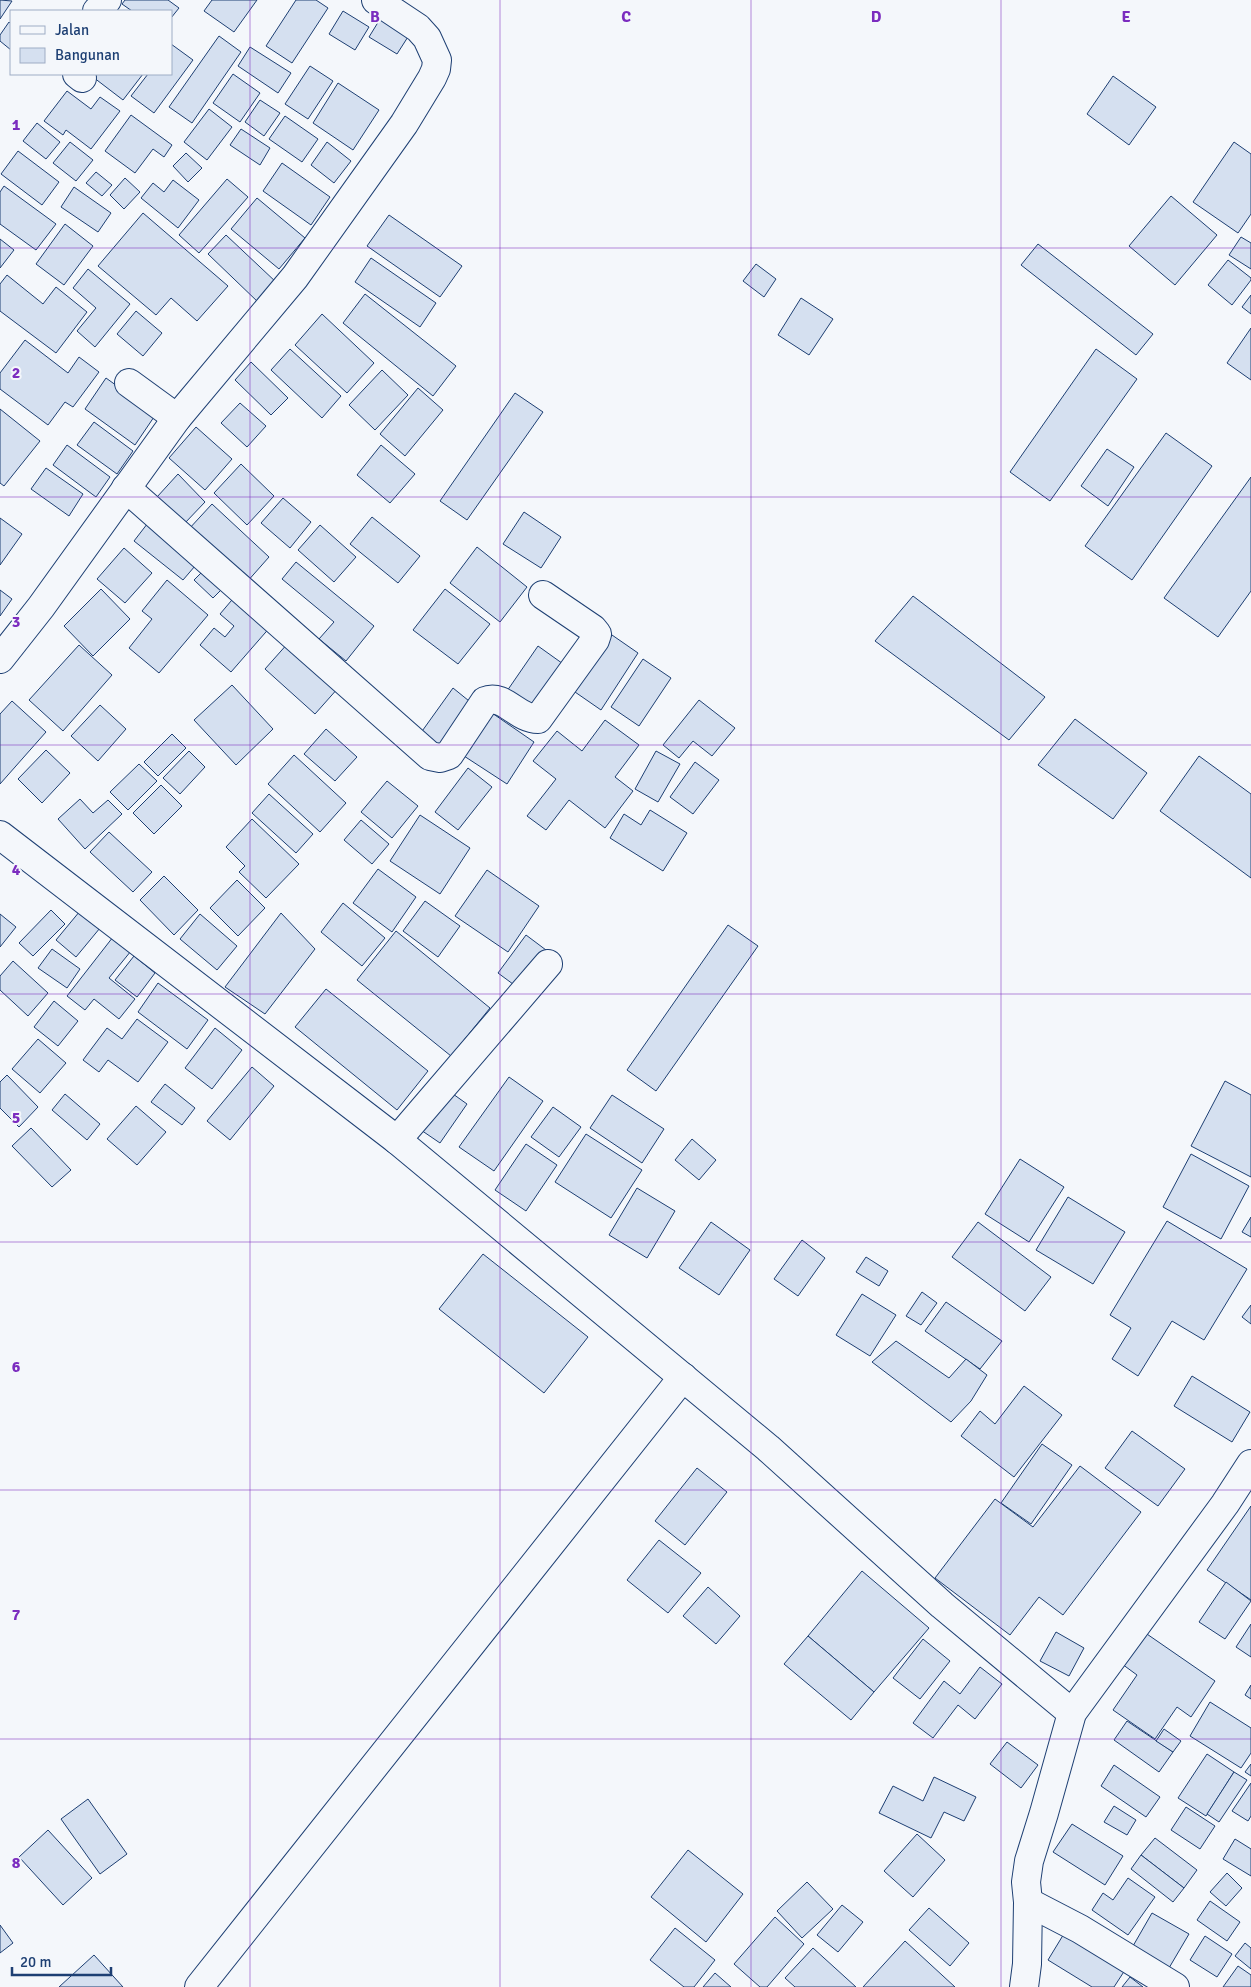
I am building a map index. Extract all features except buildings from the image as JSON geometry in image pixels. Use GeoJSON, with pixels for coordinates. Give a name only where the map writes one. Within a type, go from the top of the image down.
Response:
{"type":"FeatureCollection","features":[{"type":"Feature","properties":{"kind":"street"},"geometry":{"type":"LineString","coordinates":[[98,10],[107,0]]}},
{"type":"Feature","properties":{"kind":"street"},"geometry":{"type":"LineString","coordinates":[[0,659],[41,606],[177,418],[294,277],[404,124],[432,78],[437,60],[427,38],[418,28],[376,0]]}},
{"type":"Feature","properties":{"kind":"street"},"geometry":{"type":"LineString","coordinates":[[129,383],[177,418]]}},
{"type":"Feature","properties":{"kind":"street"},"geometry":{"type":"LineString","coordinates":[[126,488],[430,756],[440,758],[450,755],[485,702],[491,699],[497,699],[526,718],[538,719],[595,640],[597,634],[593,629],[543,595]]}},
{"type":"Feature","properties":{"kind":"street"},"geometry":{"type":"LineString","coordinates":[[0,835],[397,1140],[768,1448],[942,1605],[1072,1713]]}},
{"type":"Feature","properties":{"kind":"street"},"geometry":{"type":"LineString","coordinates":[[397,1140],[548,964]]}},
{"type":"Feature","properties":{"kind":"street"},"geometry":{"type":"LineString","coordinates":[[199,1987],[683,1377]]}},
{"type":"Feature","properties":{"kind":"street"},"geometry":{"type":"LineString","coordinates":[[1024,1987],[1027,1964],[1028,1902],[1026,1882],[1028,1861],[1044,1813],[1072,1713],[1225,1504],[1251,1464]]}},
{"type":"Feature","properties":{"kind":"street"},"geometry":{"type":"LineString","coordinates":[[1028,1902],[1080,1929],[1175,1987]]}}]}
